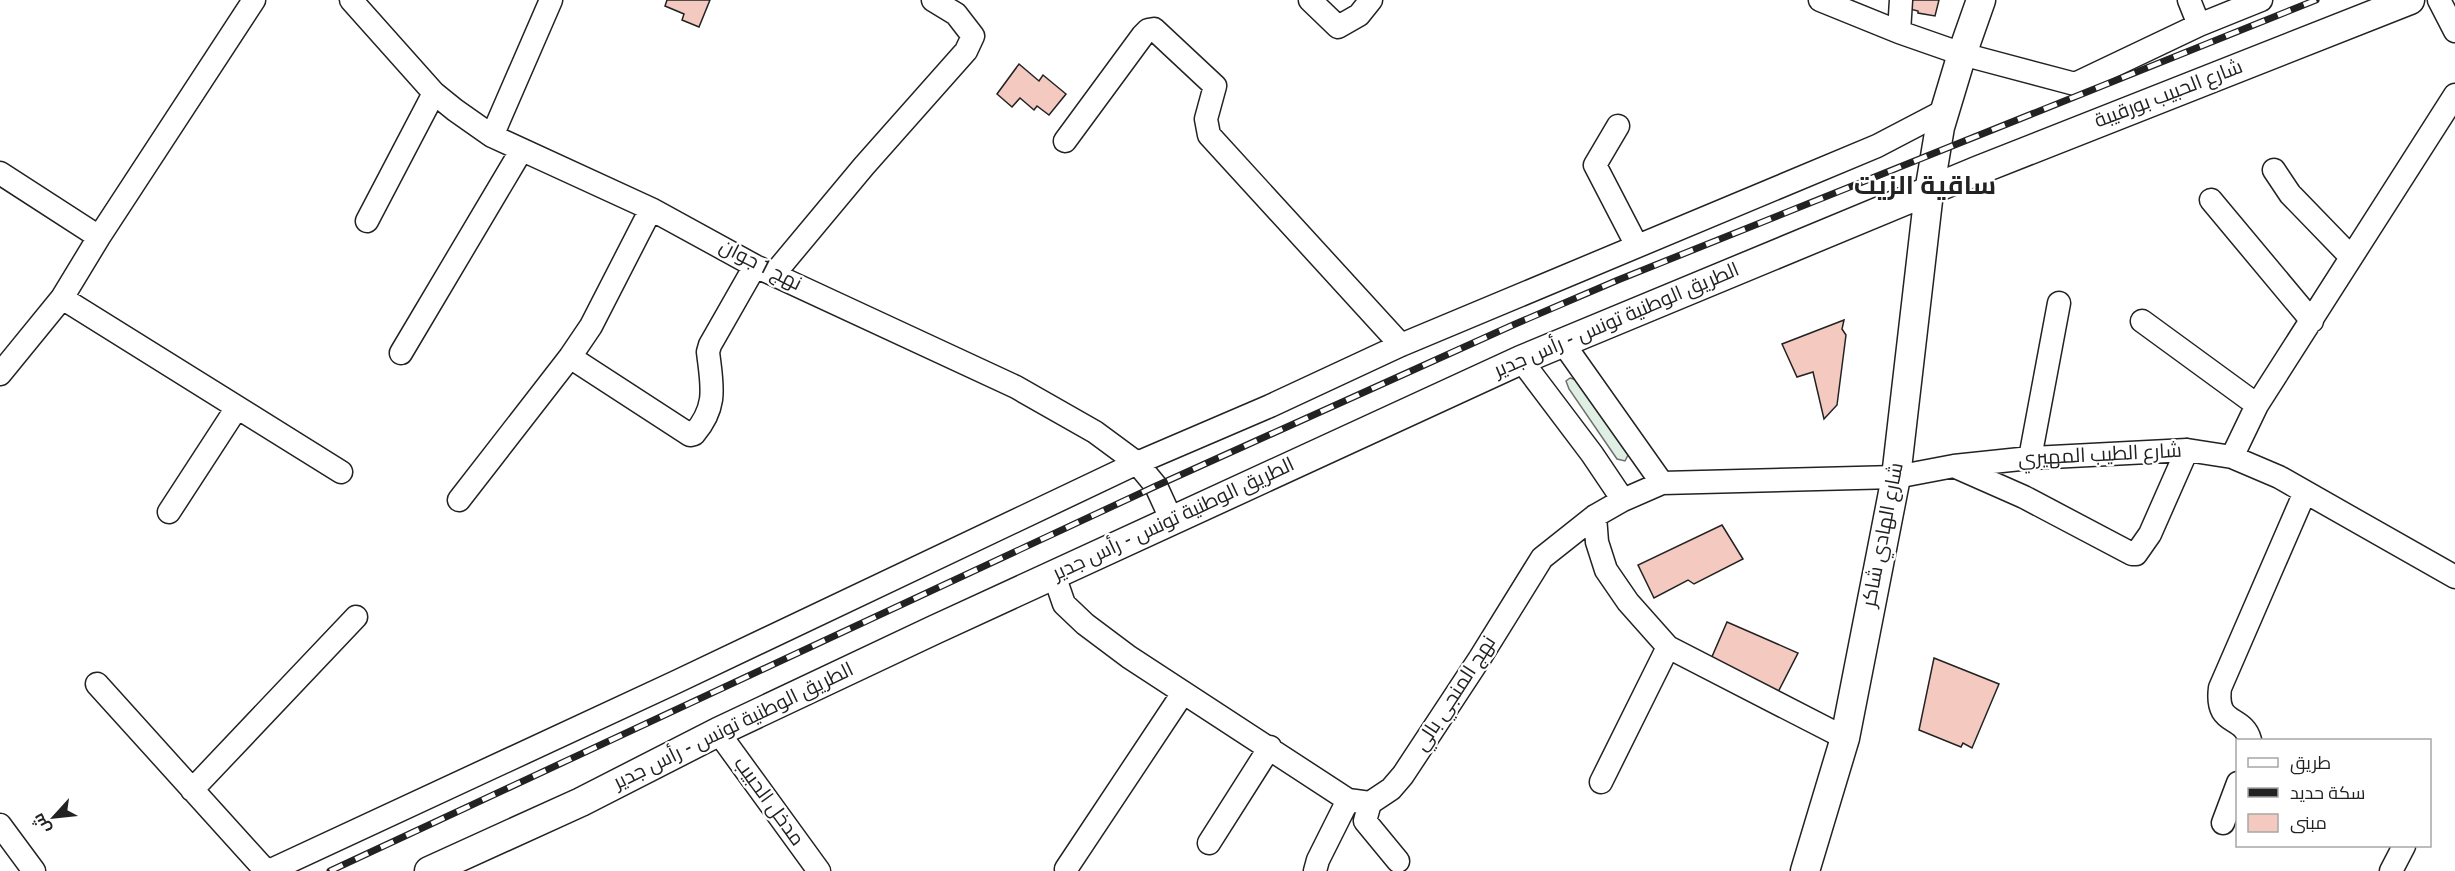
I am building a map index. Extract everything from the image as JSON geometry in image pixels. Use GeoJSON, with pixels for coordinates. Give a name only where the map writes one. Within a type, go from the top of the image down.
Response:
{"type":"FeatureCollection","features":[{"type":"Feature","properties":{"kind":"main road","name":"شارع الهادي شاكر"},"geometry":{"type":"LineString","coordinates":[[1805,871],[1845,738],[1896,477],[1929,192],[1944,111],[1982,0]]}},
{"type":"Feature","properties":{"kind":"main road","name":"شارع الحبيب بورقيبة"},"geometry":{"type":"LineString","coordinates":[[1929,192],[2410,0]]}},
{"type":"Feature","properties":{"kind":"main road","name":"الطريق الوطنية تونس - رأس جدير"},"geometry":{"type":"LineString","coordinates":[[429,871],[581,802],[718,732],[1521,360],[1929,192]]}},
{"type":"Feature","properties":{"kind":"street"},"geometry":{"type":"LineString","coordinates":[[0,374],[62,298],[99,237],[254,0]]}},
{"type":"Feature","properties":{"kind":"street","name":"نهج 1 جوان"},"geometry":{"type":"LineString","coordinates":[[351,0],[434,93],[492,136],[651,209],[764,270],[1016,387],[1095,432],[1137,463],[1156,486],[1172,521]]}},
{"type":"Feature","properties":{"kind":"street"},"geometry":{"type":"LineString","coordinates":[[492,136],[551,0]]}},
{"type":"Feature","properties":{"kind":"street"},"geometry":{"type":"LineString","coordinates":[[570,357],[690,435],[694,434],[707,416],[712,401],[708,352],[710,345],[764,270],[864,166],[966,51],[973,36],[956,14],[933,0]]}},
{"type":"Feature","properties":{"kind":"street"},"geometry":{"type":"LineString","coordinates":[[1310,0],[1338,27],[1359,15],[1371,0]]}},
{"type":"Feature","properties":{"kind":"street"},"geometry":{"type":"LineString","coordinates":[[1820,0],[1899,32],[1962,54],[2075,84],[2199,26],[2261,0]]}},
{"type":"Feature","properties":{"kind":"street"},"geometry":{"type":"LineString","coordinates":[[1899,32],[1901,0]]}},
{"type":"Feature","properties":{"kind":"street"},"geometry":{"type":"LineString","coordinates":[[2188,0],[2199,26]]}},
{"type":"Feature","properties":{"kind":"street"},"geometry":{"type":"LineString","coordinates":[[2439,0],[2455,31]]}},
{"type":"Feature","properties":{"kind":"street"},"geometry":{"type":"LineString","coordinates":[[1065,141],[1143,35],[1148,30],[1154,29],[1215,86],[1206,119],[1209,135],[1401,345]]}},
{"type":"Feature","properties":{"kind":"street"},"geometry":{"type":"LineString","coordinates":[[367,221],[434,93]]}},
{"type":"Feature","properties":{"kind":"street"},"geometry":{"type":"LineString","coordinates":[[2232,457],[2257,405],[2455,95]]}},
{"type":"Feature","properties":{"kind":"street"},"geometry":{"type":"LineString","coordinates":[[97,684],[267,871],[698,671],[1137,463],[1270,406],[1401,345],[1877,146],[1944,111]]}},
{"type":"Feature","properties":{"kind":"street"},"geometry":{"type":"LineString","coordinates":[[1618,126],[1595,165],[1636,246]]}},
{"type":"Feature","properties":{"kind":"street"},"geometry":{"type":"LineString","coordinates":[[401,353],[521,151]]}},
{"type":"Feature","properties":{"kind":"street"},"geometry":{"type":"LineString","coordinates":[[2274,170],[2290,194],[2351,257]]}},
{"type":"Feature","properties":{"kind":"street"},"geometry":{"type":"LineString","coordinates":[[0,173],[99,237]]}},
{"type":"Feature","properties":{"kind":"street"},"geometry":{"type":"LineString","coordinates":[[2211,200],[2312,321]]}},
{"type":"Feature","properties":{"kind":"street"},"geometry":{"type":"LineString","coordinates":[[459,500],[570,357],[591,326],[651,209]]}},
{"type":"Feature","properties":{"kind":"street"},"geometry":{"type":"LineString","coordinates":[[62,298],[236,409],[341,472]]}},
{"type":"Feature","properties":{"kind":"street"},"geometry":{"type":"LineString","coordinates":[[2030,458],[2059,303]]}},
{"type":"Feature","properties":{"kind":"street"},"geometry":{"type":"LineString","coordinates":[[2142,321],[2257,405]]}},
{"type":"Feature","properties":{"kind":"street"},"geometry":{"type":"LineString","coordinates":[[1563,343],[1662,483]]}},
{"type":"Feature","properties":{"kind":"street"},"geometry":{"type":"LineString","coordinates":[[1521,360],[1592,454],[1623,500]]}},
{"type":"Feature","properties":{"kind":"street"},"geometry":{"type":"LineString","coordinates":[[169,512],[236,409]]}},
{"type":"Feature","properties":{"kind":"street"},"geometry":{"type":"LineString","coordinates":[[1954,466],[2024,497],[2132,554],[2136,554],[2150,534],[2187,450]]}},
{"type":"Feature","properties":{"kind":"street","name":"شارع الطيب المهيري"},"geometry":{"type":"LineString","coordinates":[[1896,477],[1954,466],[2030,458],[2187,450],[2232,457],[2279,477],[2455,577]]}},
{"type":"Feature","properties":{"kind":"street","name":"نهج المنجي بالي"},"geometry":{"type":"LineString","coordinates":[[1359,801],[1391,789],[1403,775],[1542,558],[1595,516],[1623,500],[1662,483],[1896,477]]}},
{"type":"Feature","properties":{"kind":"street"},"geometry":{"type":"LineString","coordinates":[[2249,739],[2243,728],[2225,715],[2220,708],[2218,701],[2220,688],[2305,492]]}},
{"type":"Feature","properties":{"kind":"street"},"geometry":{"type":"LineString","coordinates":[[1595,516],[1597,542],[1606,570],[1628,602],[1668,647],[1845,738]]}},
{"type":"Feature","properties":{"kind":"street"},"geometry":{"type":"LineString","coordinates":[[1054,575],[1064,604],[1129,657],[1183,693],[1359,801],[1365,821],[1398,861]]}},
{"type":"Feature","properties":{"kind":"street"},"geometry":{"type":"LineString","coordinates":[[192,790],[356,617]]}},
{"type":"Feature","properties":{"kind":"street"},"geometry":{"type":"LineString","coordinates":[[1601,782],[1668,647]]}},
{"type":"Feature","properties":{"kind":"street"},"geometry":{"type":"LineString","coordinates":[[1066,869],[1183,693]]}},
{"type":"Feature","properties":{"kind":"street","name":"مدخل الحبيب"},"geometry":{"type":"LineString","coordinates":[[718,732],[819,871]]}},
{"type":"Feature","properties":{"kind":"street"},"geometry":{"type":"LineString","coordinates":[[1209,843],[1270,747]]}},
{"type":"Feature","properties":{"kind":"street"},"geometry":{"type":"LineString","coordinates":[[2223,823],[2236,788]]}},
{"type":"Feature","properties":{"kind":"street"},"geometry":{"type":"LineString","coordinates":[[1315,871],[1318,860],[1359,801]]}},
{"type":"Feature","properties":{"kind":"street"},"geometry":{"type":"LineString","coordinates":[[0,825],[34,871]]}},
{"type":"Feature","properties":{"kind":"street"},"geometry":{"type":"LineString","coordinates":[[2391,871],[2403,847]]}},
{"type":"Feature","properties":{"kind":"green space"},"geometry":{"type":"Polygon","coordinates":[[[1570,378],[1577,380],[1629,453],[1625,461],[1617,459],[1569,389],[1566,381],[1570,378]]]}},
{"type":"Feature","properties":{"kind":"building"},"geometry":{"type":"Polygon","coordinates":[[[667,0],[710,0],[699,27],[682,20],[684,14],[665,6],[667,0]]]}},
{"type":"Feature","properties":{"kind":"building"},"geometry":{"type":"Polygon","coordinates":[[[1910,0],[1939,0],[1935,16],[1910,9],[1910,0]]]}},
{"type":"Feature","properties":{"kind":"building"},"geometry":{"type":"Polygon","coordinates":[[[1019,64],[1039,81],[1043,75],[1066,94],[1049,115],[1037,106],[1034,110],[1020,98],[1012,107],[997,94],[1019,64]]]}},
{"type":"Feature","properties":{"kind":"building"},"geometry":{"type":"Polygon","coordinates":[[[1844,320],[1842,329],[1846,335],[1837,405],[1824,419],[1813,372],[1797,377],[1782,344],[1844,320]]]}},
{"type":"Feature","properties":{"kind":"building"},"geometry":{"type":"Polygon","coordinates":[[[1722,525],[1743,559],[1694,584],[1688,580],[1654,598],[1638,565],[1722,525]]]}},
{"type":"Feature","properties":{"kind":"building"},"geometry":{"type":"Polygon","coordinates":[[[1727,622],[1798,653],[1777,694],[1711,659],[1727,622]]]}},
{"type":"Feature","properties":{"kind":"building"},"geometry":{"type":"Polygon","coordinates":[[[1934,658],[1999,684],[1972,748],[1963,743],[1961,747],[1919,730],[1934,658]]]}},
{"type":"Feature","properties":{"kind":"railway"},"geometry":{"type":"LineString","coordinates":[[330,871],[1156,486],[1513,325],[1618,280],[2316,0]]}},
{"type":"Feature","properties":{"kind":"district","name":"ساقية الزيت"},"geometry":{"type":"Point","coordinates":[1925,187]}}]}
